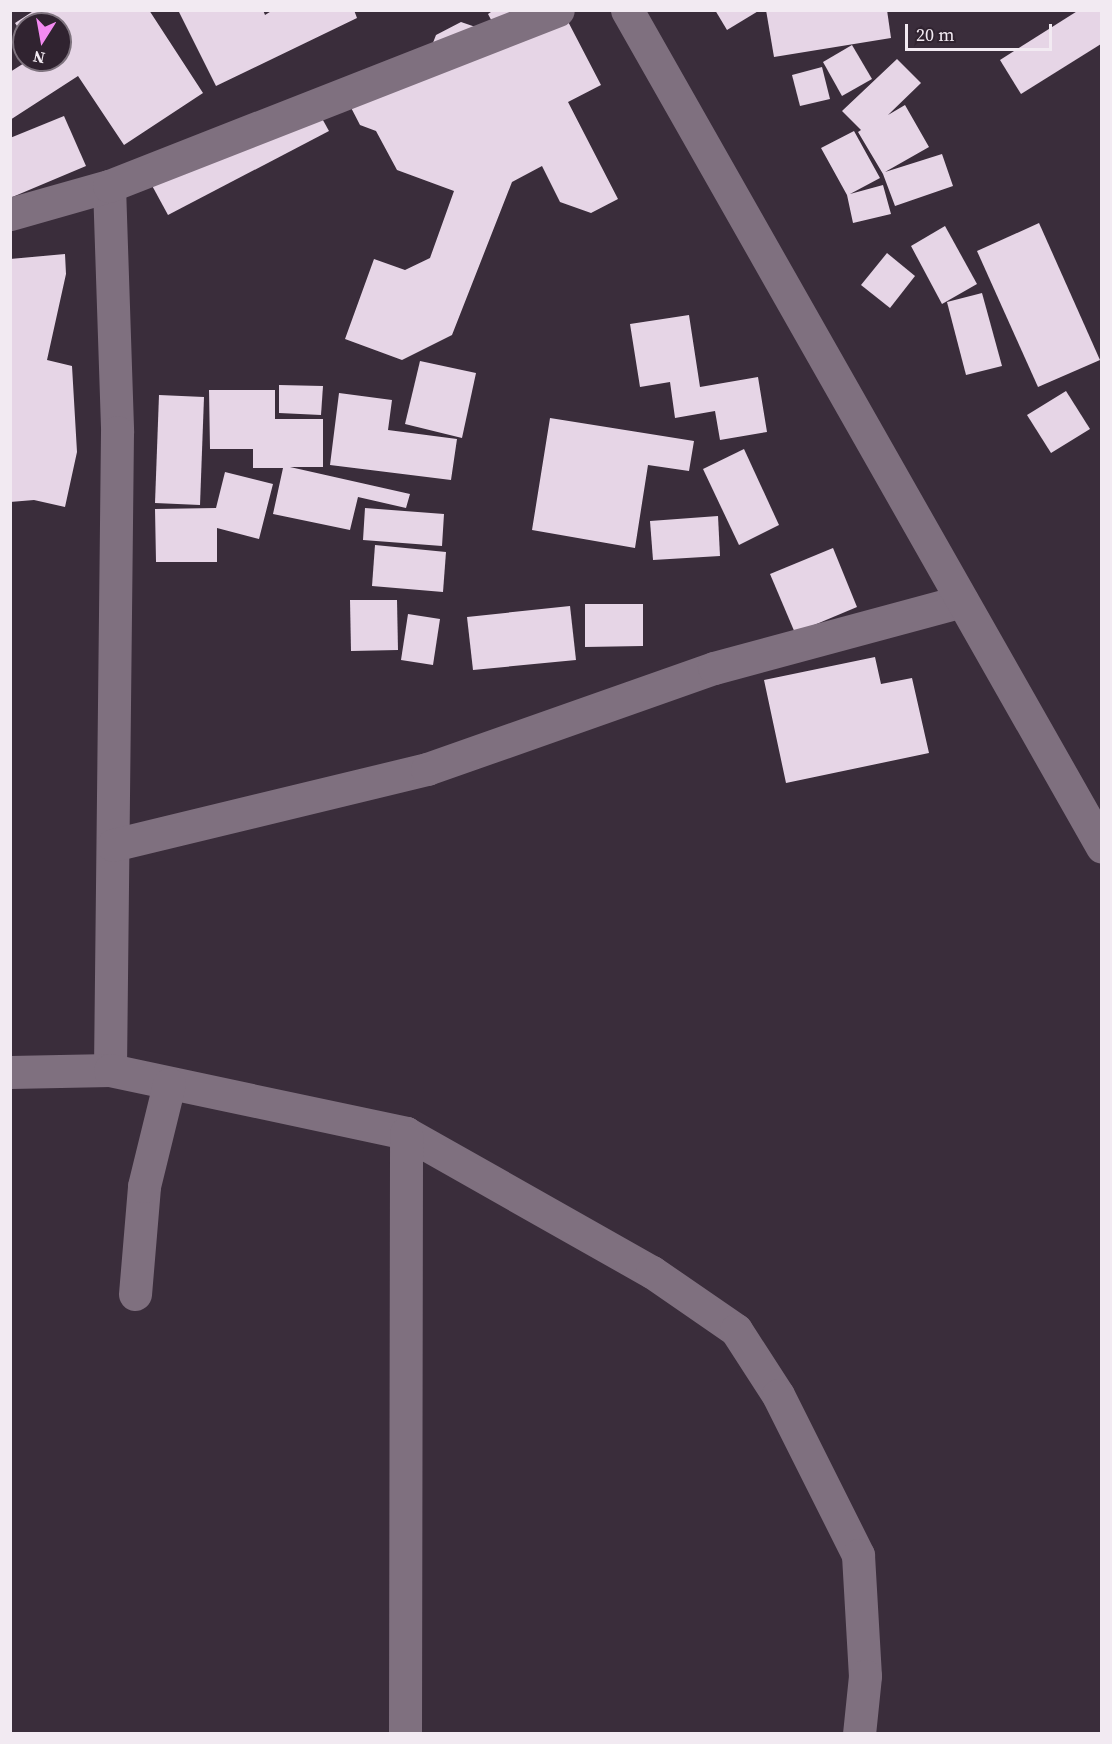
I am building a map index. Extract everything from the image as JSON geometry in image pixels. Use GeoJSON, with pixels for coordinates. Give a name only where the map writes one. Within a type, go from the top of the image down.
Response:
{"type":"FeatureCollection","features":[{"type":"Feature","properties":{"kind":"street"},"geometry":{"type":"LineString","coordinates":[[10,214],[108,186],[558,10]]}},
{"type":"Feature","properties":{"kind":"street"},"geometry":{"type":"LineString","coordinates":[[627,10],[1101,847]]}},
{"type":"Feature","properties":{"kind":"street"},"geometry":{"type":"LineString","coordinates":[[108,186],[117,432],[110,1070]]}},
{"type":"Feature","properties":{"kind":"street"},"geometry":{"type":"LineString","coordinates":[[113,845],[427,769],[714,668],[962,601]]}},
{"type":"Feature","properties":{"kind":"street"},"geometry":{"type":"LineString","coordinates":[[10,1072],[110,1070],[406,1133],[652,1272],[736,1330],[778,1395],[858,1555],[865,1676],[859,1734]]}},
{"type":"Feature","properties":{"kind":"street"},"geometry":{"type":"LineString","coordinates":[[135,1294],[144,1186],[169,1084]]}},
{"type":"Feature","properties":{"kind":"street"},"geometry":{"type":"LineString","coordinates":[[405,1734],[406,1133]]}},
{"type":"Feature","properties":{"kind":"building"},"geometry":{"type":"Polygon","coordinates":[[[35,10],[149,10],[203,93],[124,145],[78,76],[10,120],[10,72],[72,72],[72,12],[32,12],[35,10]]]}},
{"type":"Feature","properties":{"kind":"building"},"geometry":{"type":"Polygon","coordinates":[[[178,10],[263,10],[265,15],[273,10],[354,10],[357,18],[216,86],[178,10]]]}},
{"type":"Feature","properties":{"kind":"building"},"geometry":{"type":"Polygon","coordinates":[[[494,10],[562,10],[601,85],[568,102],[618,199],[591,213],[560,202],[542,166],[512,182],[452,335],[402,360],[345,339],[374,259],[405,270],[430,258],[454,191],[397,170],[376,131],[360,125],[345,96],[429,53],[436,35],[461,22],[499,35],[488,14],[494,10]]]}},
{"type":"Feature","properties":{"kind":"building"},"geometry":{"type":"Polygon","coordinates":[[[715,10],[760,10],[727,30],[715,10]]]}},
{"type":"Feature","properties":{"kind":"building"},"geometry":{"type":"Polygon","coordinates":[[[766,10],[887,10],[891,38],[774,57],[766,10]]]}},
{"type":"Feature","properties":{"kind":"building"},"geometry":{"type":"Polygon","coordinates":[[[1079,10],[1101,10],[1101,44],[1021,94],[1000,60],[1079,10]]]}},
{"type":"Feature","properties":{"kind":"building"},"geometry":{"type":"Polygon","coordinates":[[[852,45],[872,79],[842,96],[823,62],[852,45]]]}},
{"type":"Feature","properties":{"kind":"building"},"geometry":{"type":"Polygon","coordinates":[[[897,59],[921,83],[888,115],[905,105],[929,147],[885,172],[942,154],[953,186],[895,206],[883,174],[858,132],[861,130],[842,111],[897,59]]]}},
{"type":"Feature","properties":{"kind":"building"},"geometry":{"type":"Polygon","coordinates":[[[822,67],[830,99],[800,106],[792,75],[822,67]]]}},
{"type":"Feature","properties":{"kind":"building"},"geometry":{"type":"Polygon","coordinates":[[[309,95],[329,131],[168,215],[149,180],[309,95]]]}},
{"type":"Feature","properties":{"kind":"building"},"geometry":{"type":"Polygon","coordinates":[[[64,116],[86,166],[10,198],[10,138],[64,116]]]}},
{"type":"Feature","properties":{"kind":"building"},"geometry":{"type":"Polygon","coordinates":[[[854,131],[880,178],[850,194],[883,185],[891,214],[853,223],[847,195],[821,148],[854,131]]]}},
{"type":"Feature","properties":{"kind":"building"},"geometry":{"type":"Polygon","coordinates":[[[1039,223],[1100,360],[1038,387],[977,251],[1039,223]]]}},
{"type":"Feature","properties":{"kind":"building"},"geometry":{"type":"Polygon","coordinates":[[[945,226],[977,284],[942,304],[911,246],[945,226]]]}},
{"type":"Feature","properties":{"kind":"building"},"geometry":{"type":"Polygon","coordinates":[[[887,253],[915,276],[890,308],[861,285],[887,253]]]}},
{"type":"Feature","properties":{"kind":"building"},"geometry":{"type":"Polygon","coordinates":[[[65,254],[66,274],[47,360],[72,366],[77,452],[65,507],[34,500],[10,502],[10,259],[65,254]]]}},
{"type":"Feature","properties":{"kind":"building"},"geometry":{"type":"Polygon","coordinates":[[[982,293],[1002,366],[966,375],[947,302],[982,293]]]}},
{"type":"Feature","properties":{"kind":"building"},"geometry":{"type":"Polygon","coordinates":[[[689,315],[700,387],[758,377],[767,432],[720,440],[715,411],[675,418],[670,382],[640,387],[630,324],[689,315]]]}},
{"type":"Feature","properties":{"kind":"building"},"geometry":{"type":"Polygon","coordinates":[[[420,361],[476,373],[462,438],[405,424],[420,361]]]}},
{"type":"Feature","properties":{"kind":"building"},"geometry":{"type":"Polygon","coordinates":[[[279,385],[323,386],[321,415],[279,413],[279,385]]]}},
{"type":"Feature","properties":{"kind":"building"},"geometry":{"type":"Polygon","coordinates":[[[209,390],[275,390],[275,419],[323,419],[323,467],[290,467],[410,494],[406,508],[358,497],[350,530],[273,514],[283,468],[253,468],[253,449],[210,449],[209,390]]]}},
{"type":"Feature","properties":{"kind":"building"},"geometry":{"type":"Polygon","coordinates":[[[1066,391],[1090,429],[1051,453],[1027,415],[1066,391]]]}},
{"type":"Feature","properties":{"kind":"building"},"geometry":{"type":"Polygon","coordinates":[[[339,393],[392,400],[388,430],[457,439],[451,480],[330,465],[339,393]]]}},
{"type":"Feature","properties":{"kind":"building"},"geometry":{"type":"Polygon","coordinates":[[[159,395],[204,397],[200,505],[155,503],[159,395]]]}},
{"type":"Feature","properties":{"kind":"building"},"geometry":{"type":"Polygon","coordinates":[[[550,418],[694,441],[689,471],[648,465],[635,548],[532,530],[550,418]]]}},
{"type":"Feature","properties":{"kind":"building"},"geometry":{"type":"Polygon","coordinates":[[[744,449],[779,525],[739,545],[703,469],[744,449]]]}},
{"type":"Feature","properties":{"kind":"building"},"geometry":{"type":"Polygon","coordinates":[[[225,472],[273,484],[259,539],[217,528],[217,562],[156,562],[155,509],[216,508],[225,472]]]}},
{"type":"Feature","properties":{"kind":"building"},"geometry":{"type":"Polygon","coordinates":[[[365,508],[444,514],[442,546],[363,540],[365,508]]]}},
{"type":"Feature","properties":{"kind":"building"},"geometry":{"type":"Polygon","coordinates":[[[718,516],[720,556],[653,560],[650,521],[718,516]]]}},
{"type":"Feature","properties":{"kind":"building"},"geometry":{"type":"Polygon","coordinates":[[[375,545],[446,552],[443,592],[372,586],[375,545]]]}},
{"type":"Feature","properties":{"kind":"building"},"geometry":{"type":"Polygon","coordinates":[[[833,548],[857,607],[795,633],[770,574],[833,548]]]}},
{"type":"Feature","properties":{"kind":"building"},"geometry":{"type":"Polygon","coordinates":[[[350,600],[397,600],[398,650],[351,651],[350,600]]]}},
{"type":"Feature","properties":{"kind":"building"},"geometry":{"type":"Polygon","coordinates":[[[585,604],[643,604],[643,646],[585,647],[585,604]]]}},
{"type":"Feature","properties":{"kind":"building"},"geometry":{"type":"Polygon","coordinates":[[[570,606],[576,660],[473,670],[467,617],[570,606]]]}},
{"type":"Feature","properties":{"kind":"building"},"geometry":{"type":"Polygon","coordinates":[[[408,614],[440,619],[433,665],[401,660],[408,614]]]}},
{"type":"Feature","properties":{"kind":"building"},"geometry":{"type":"Polygon","coordinates":[[[875,657],[881,684],[912,678],[929,753],[786,783],[764,680],[875,657]]]}}]}
